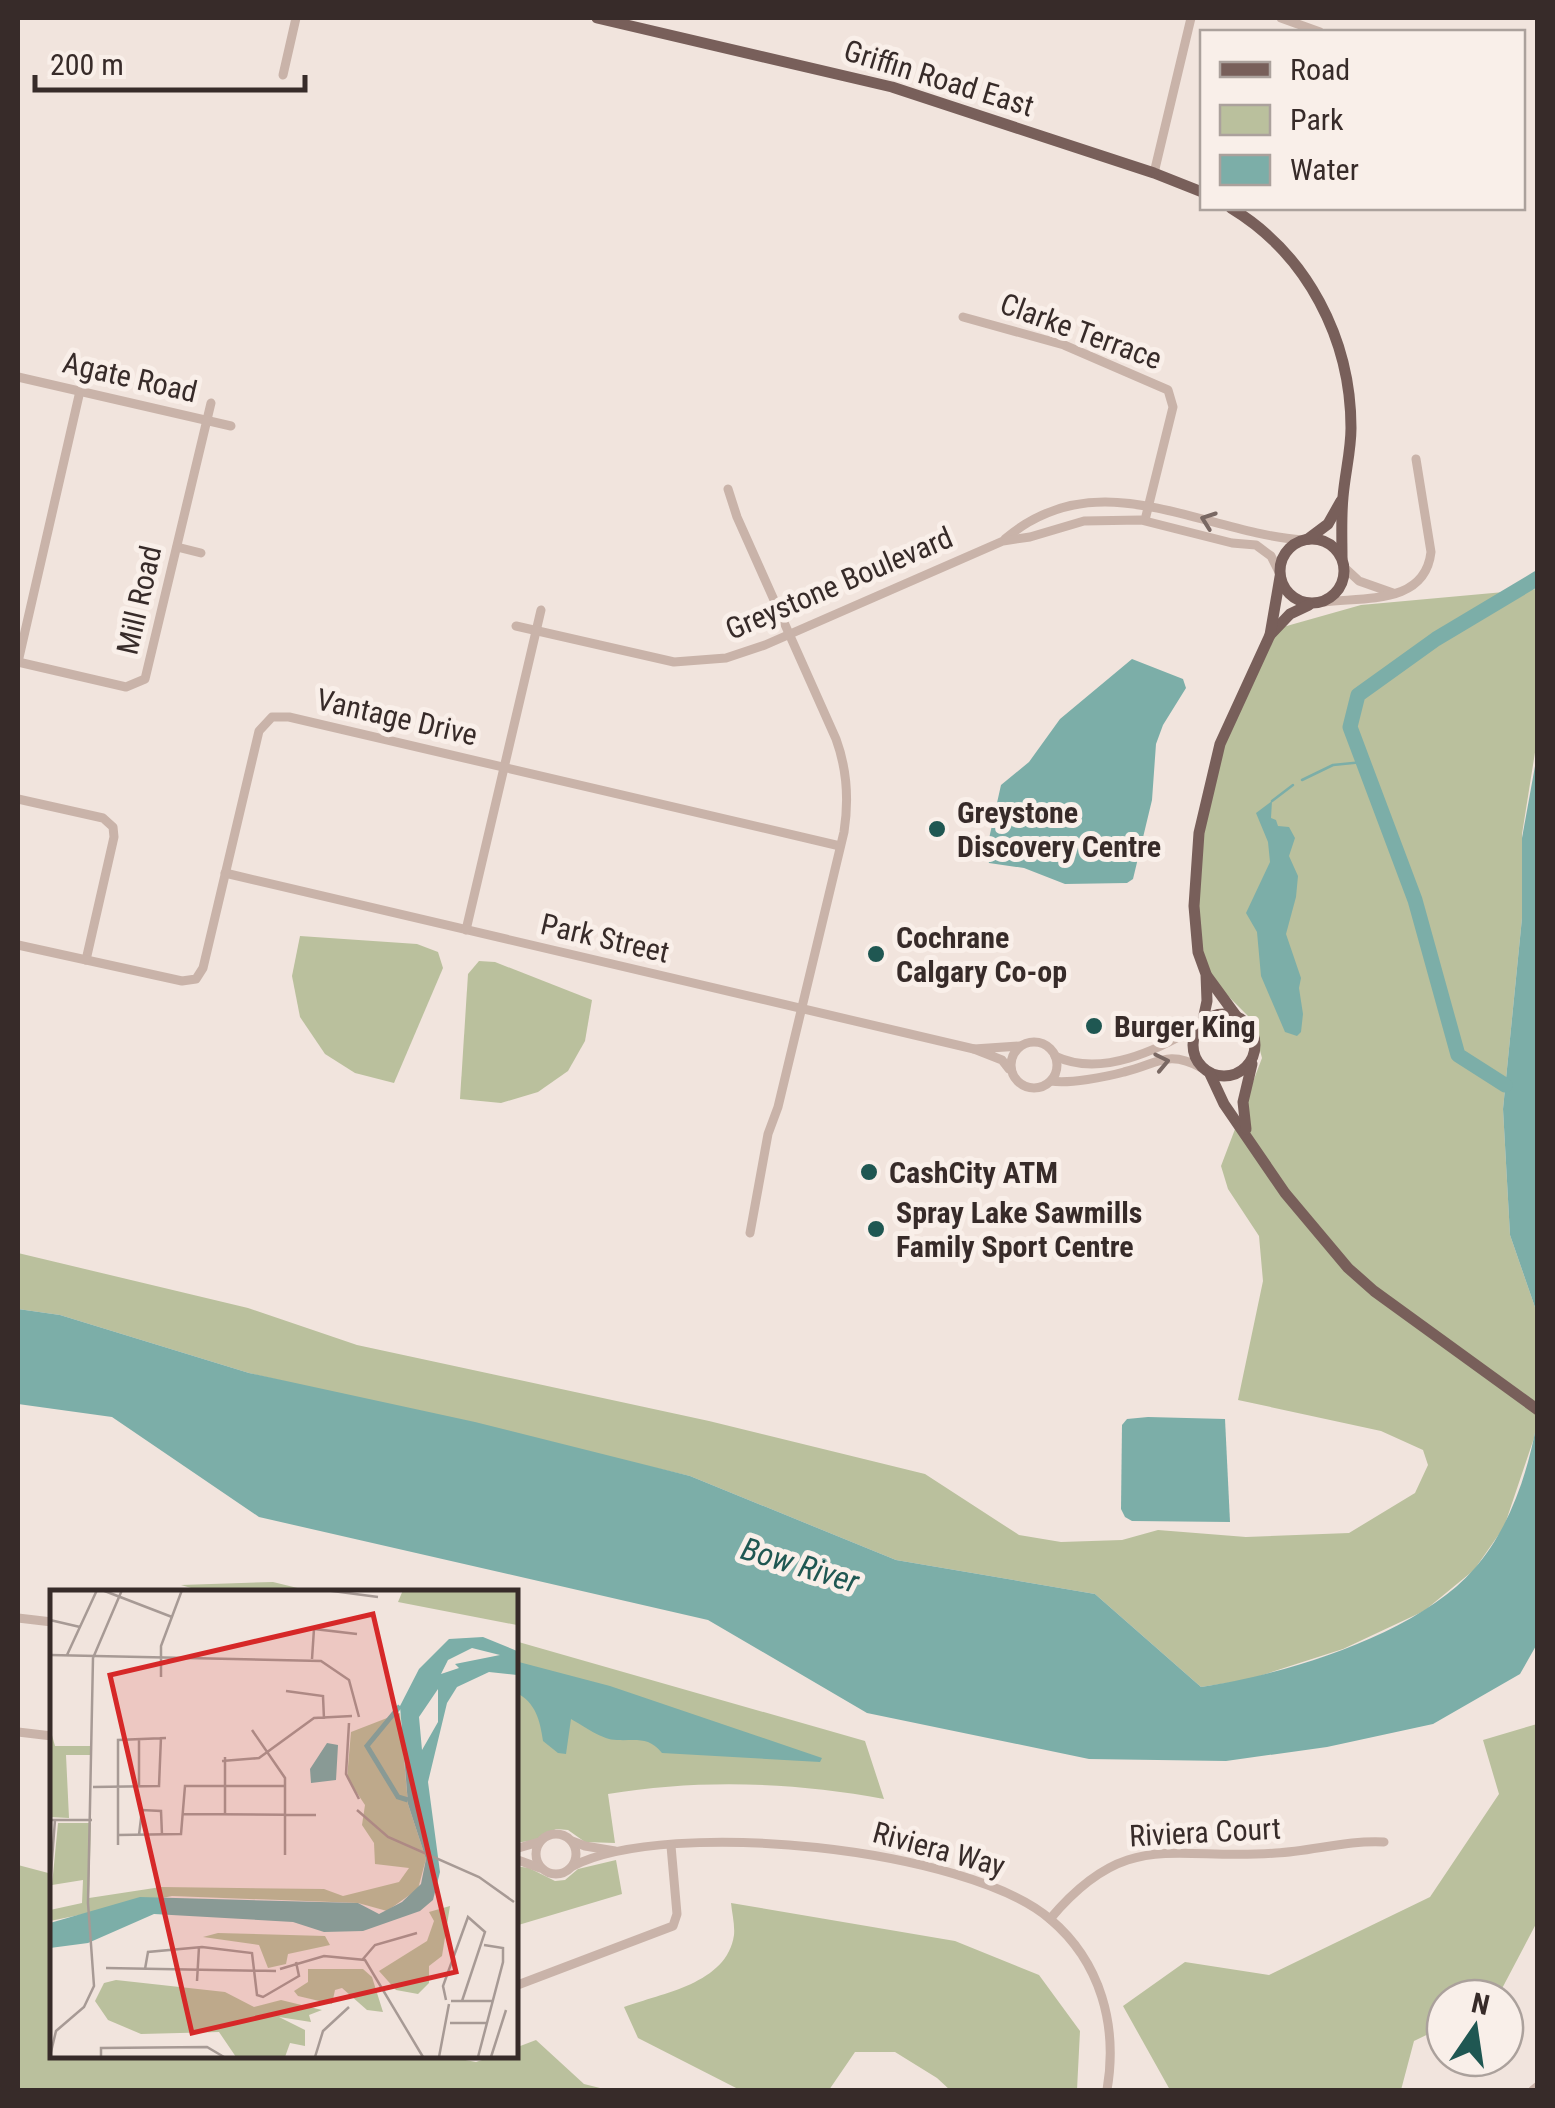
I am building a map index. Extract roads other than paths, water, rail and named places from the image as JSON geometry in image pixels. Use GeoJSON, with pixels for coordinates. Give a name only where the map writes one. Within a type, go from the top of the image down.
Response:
{"type":"FeatureCollection","features":[{"type":"Feature","properties":{"kind":"main road","name":"Griffin Road East"},"geometry":{"type":"LineString","coordinates":[[597,18],[892,87],[1200,191]]}},
{"type":"Feature","properties":{"kind":"main road"},"geometry":{"type":"LineString","coordinates":[[1234,210],[1289,256],[1324,309],[1347,379],[1351,416],[1340,588],[1318,603],[1290,614],[1270,635]]}},
{"type":"Feature","properties":{"kind":"main road"},"geometry":{"type":"LineString","coordinates":[[1251,1142],[1243,1111],[1254,1038],[1206,974],[1198,952],[1194,906],[1204,805],[1230,718],[1270,635],[1286,552],[1328,524],[1343,497]]}},
{"type":"Feature","properties":{"kind":"main road"},"geometry":{"type":"LineString","coordinates":[[1306,539],[1328,543],[1344,564]]}},
{"type":"Feature","properties":{"kind":"main road"},"geometry":{"type":"LineString","coordinates":[[1280,574],[1290,596],[1318,603]]}},
{"type":"Feature","properties":{"kind":"main road"},"geometry":{"type":"LineString","coordinates":[[1206,974],[1207,1001],[1192,1050],[1224,1104],[1305,1220],[1348,1268],[1538,1410]]}},
{"type":"Feature","properties":{"kind":"main road"},"geometry":{"type":"LineString","coordinates":[[1201,1023],[1218,1014],[1237,1017]]}},
{"type":"Feature","properties":{"kind":"main road"},"geometry":{"type":"LineString","coordinates":[[1206,1071],[1231,1076],[1248,1066],[1253,1056]]}},
{"type":"Feature","properties":{"kind":"street"},"geometry":{"type":"LineString","coordinates":[[283,75],[296,18]]}},
{"type":"Feature","properties":{"kind":"street"},"geometry":{"type":"LineString","coordinates":[[1154,173],[1191,18]]}},
{"type":"Feature","properties":{"kind":"street"},"geometry":{"type":"LineString","coordinates":[[1280,18],[1314,30]]}},
{"type":"Feature","properties":{"kind":"street","name":"Clarke Terrace"},"geometry":{"type":"LineString","coordinates":[[963,317],[1064,346],[1168,390],[1173,407],[1146,520]]}},
{"type":"Feature","properties":{"kind":"street","name":"Agate Road"},"geometry":{"type":"LineString","coordinates":[[18,377],[231,426]]}},
{"type":"Feature","properties":{"kind":"street"},"geometry":{"type":"LineString","coordinates":[[18,662],[80,391]]}},
{"type":"Feature","properties":{"kind":"street","name":"Mill Road"},"geometry":{"type":"LineString","coordinates":[[18,662],[117,685],[140,683],[148,672],[211,403]]}},
{"type":"Feature","properties":{"kind":"street"},"geometry":{"type":"LineString","coordinates":[[1318,603],[1396,594],[1421,580],[1431,558],[1416,459]]}},
{"type":"Feature","properties":{"kind":"street"},"geometry":{"type":"LineString","coordinates":[[728,489],[842,760],[847,800],[802,1010],[768,1134],[750,1234]]}},
{"type":"Feature","properties":{"kind":"street","name":"Greystone Boulevard"},"geometry":{"type":"LineString","coordinates":[[1002,541],[1025,522],[1067,508],[1106,503],[1149,505],[1249,533],[1306,539]]}},
{"type":"Feature","properties":{"kind":"street","name":"Greystone Boulevard"},"geometry":{"type":"LineString","coordinates":[[516,626],[658,659],[687,662],[726,658],[1002,541],[1084,522],[1146,520],[1226,542],[1256,544],[1271,556],[1280,574]]}},
{"type":"Feature","properties":{"kind":"street"},"geometry":{"type":"LineString","coordinates":[[177,548],[201,553]]}},
{"type":"Feature","properties":{"kind":"street"},"geometry":{"type":"LineString","coordinates":[[1344,564],[1359,581],[1396,594]]}},
{"type":"Feature","properties":{"kind":"street"},"geometry":{"type":"LineString","coordinates":[[466,930],[541,610]]}},
{"type":"Feature","properties":{"kind":"street","name":"Vantage Drive"},"geometry":{"type":"LineString","coordinates":[[18,945],[182,982],[196,979],[203,968],[258,730],[272,718],[289,717],[840,846]]}},
{"type":"Feature","properties":{"kind":"street"},"geometry":{"type":"LineString","coordinates":[[18,799],[104,818],[113,827],[86,960]]}},
{"type":"Feature","properties":{"kind":"street","name":"Park Street"},"geometry":{"type":"LineString","coordinates":[[225,874],[974,1049],[1002,1060],[1012,1072]]}},
{"type":"Feature","properties":{"kind":"street"},"geometry":{"type":"LineString","coordinates":[[1201,1023],[1157,1047],[1117,1060],[1074,1064],[1034,1042],[1020,1046],[1012,1056],[1012,1072],[1015,1080],[1028,1088],[1040,1088],[1051,1081],[1120,1074],[1170,1058],[1183,1059],[1206,1071]]}},
{"type":"Feature","properties":{"kind":"street","name":"Park Street"},"geometry":{"type":"LineString","coordinates":[[974,1049],[1020,1046]]}},
{"type":"Feature","properties":{"kind":"street"},"geometry":{"type":"LineString","coordinates":[[1051,1081],[1057,1069],[1055,1056]]}},
{"type":"Feature","properties":{"kind":"street"},"geometry":{"type":"LineString","coordinates":[[18,1618],[50,1622]]}},
{"type":"Feature","properties":{"kind":"street"},"geometry":{"type":"LineString","coordinates":[[18,1732],[50,1736]]}},
{"type":"Feature","properties":{"kind":"street","name":"Riviera Way"},"geometry":{"type":"LineString","coordinates":[[518,1848],[539,1842],[549,1834],[585,1846],[618,1851]]}},
{"type":"Feature","properties":{"kind":"street"},"geometry":{"type":"LineString","coordinates":[[568,1838],[576,1854],[572,1866]]}},
{"type":"Feature","properties":{"kind":"street","name":"Riviera Court"},"geometry":{"type":"LineString","coordinates":[[1050,1919],[1086,1880],[1105,1867],[1137,1856],[1262,1854],[1352,1841],[1384,1842]]}},
{"type":"Feature","properties":{"kind":"street"},"geometry":{"type":"LineString","coordinates":[[539,1842],[537,1861],[545,1871]]}},
{"type":"Feature","properties":{"kind":"street","name":"Riviera Way"},"geometry":{"type":"LineString","coordinates":[[545,1871],[557,1874],[618,1851],[748,1842],[836,1849],[903,1862],[1001,1890],[1050,1919],[1070,1938],[1088,1964],[1105,2005],[1111,2055],[1106,2090]]}},
{"type":"Feature","properties":{"kind":"street"},"geometry":{"type":"LineString","coordinates":[[518,1985],[673,1926],[677,1914],[670,1846]]}},
{"type":"Feature","properties":{"kind":"street"},"geometry":{"type":"LineString","coordinates":[[518,1860],[545,1871]]}},
{"type":"Feature","properties":{"kind":"water"},"geometry":{"type":"Polygon","coordinates":[[[1132,659],[1183,679],[1186,688],[1156,744],[1152,800],[1133,879],[1127,883],[1065,884],[1024,868],[989,863],[986,852],[1001,785],[1029,762],[1060,719],[1132,659]]]}},
{"type":"Feature","properties":{"kind":"water"},"geometry":{"type":"Polygon","coordinates":[[[1537,755],[1537,1313],[1510,1235],[1503,1109],[1522,918],[1522,838],[1537,755]]]}},
{"type":"Feature","properties":{"kind":"water"},"geometry":{"type":"Polygon","coordinates":[[[1272,801],[1271,818],[1278,826],[1289,827],[1295,838],[1289,856],[1298,876],[1286,934],[1301,978],[1303,1014],[1297,1036],[1285,1032],[1261,976],[1257,932],[1246,913],[1270,862],[1268,842],[1256,813],[1272,801]]]}},
{"type":"Feature","properties":{"kind":"water","name":"Bow River"},"geometry":{"type":"Polygon","coordinates":[[[18,1309],[60,1315],[249,1373],[475,1422],[690,1476],[896,1560],[1095,1594],[1201,1687],[1271,1673],[1348,1648],[1385,1632],[1450,1592],[1486,1554],[1507,1519],[1522,1481],[1537,1422],[1537,1644],[1520,1674],[1433,1724],[1327,1747],[1226,1761],[1089,1759],[867,1713],[708,1620],[259,1517],[112,1417],[18,1404],[18,1309]]]}},
{"type":"Feature","properties":{"kind":"water"},"geometry":{"type":"Polygon","coordinates":[[[1127,1419],[1225,1419],[1230,1522],[1132,1521],[1125,1517],[1121,1509],[1122,1425],[1127,1419]]]}},
{"type":"Feature","properties":{"kind":"water"},"geometry":{"type":"Polygon","coordinates":[[[518,1662],[610,1686],[822,1758],[820,1762],[662,1753],[647,1742],[605,1738],[571,1719],[566,1754],[558,1753],[543,1741],[538,1719],[518,1694],[518,1662]]]}},
{"type":"Feature","properties":{"kind":"waterway"},"geometry":{"type":"LineString","coordinates":[[1505,1085],[1458,1055],[1415,900],[1350,727],[1358,695],[1436,639],[1538,578]]}},
{"type":"Feature","properties":{"kind":"waterway"},"geometry":{"type":"LineString","coordinates":[[1302,780],[1333,765],[1363,762]]}},
{"type":"Feature","properties":{"kind":"waterway"},"geometry":{"type":"LineString","coordinates":[[1272,801],[1293,785]]}},
{"type":"Feature","properties":{"kind":"place","name":"Greystone Discovery Centre"},"geometry":{"type":"Point","coordinates":[937,829]}},
{"type":"Feature","properties":{"kind":"place","name":"Cochrane Calgary Co-op"},"geometry":{"type":"Point","coordinates":[876,954]}},
{"type":"Feature","properties":{"kind":"place","name":"Burger King"},"geometry":{"type":"Point","coordinates":[1094,1026]}},
{"type":"Feature","properties":{"kind":"place","name":"CashCity ATM"},"geometry":{"type":"Point","coordinates":[869,1172]}},
{"type":"Feature","properties":{"kind":"place","name":"Spray Lake Sawmills Family Sport Centre"},"geometry":{"type":"Point","coordinates":[876,1229]}}]}
